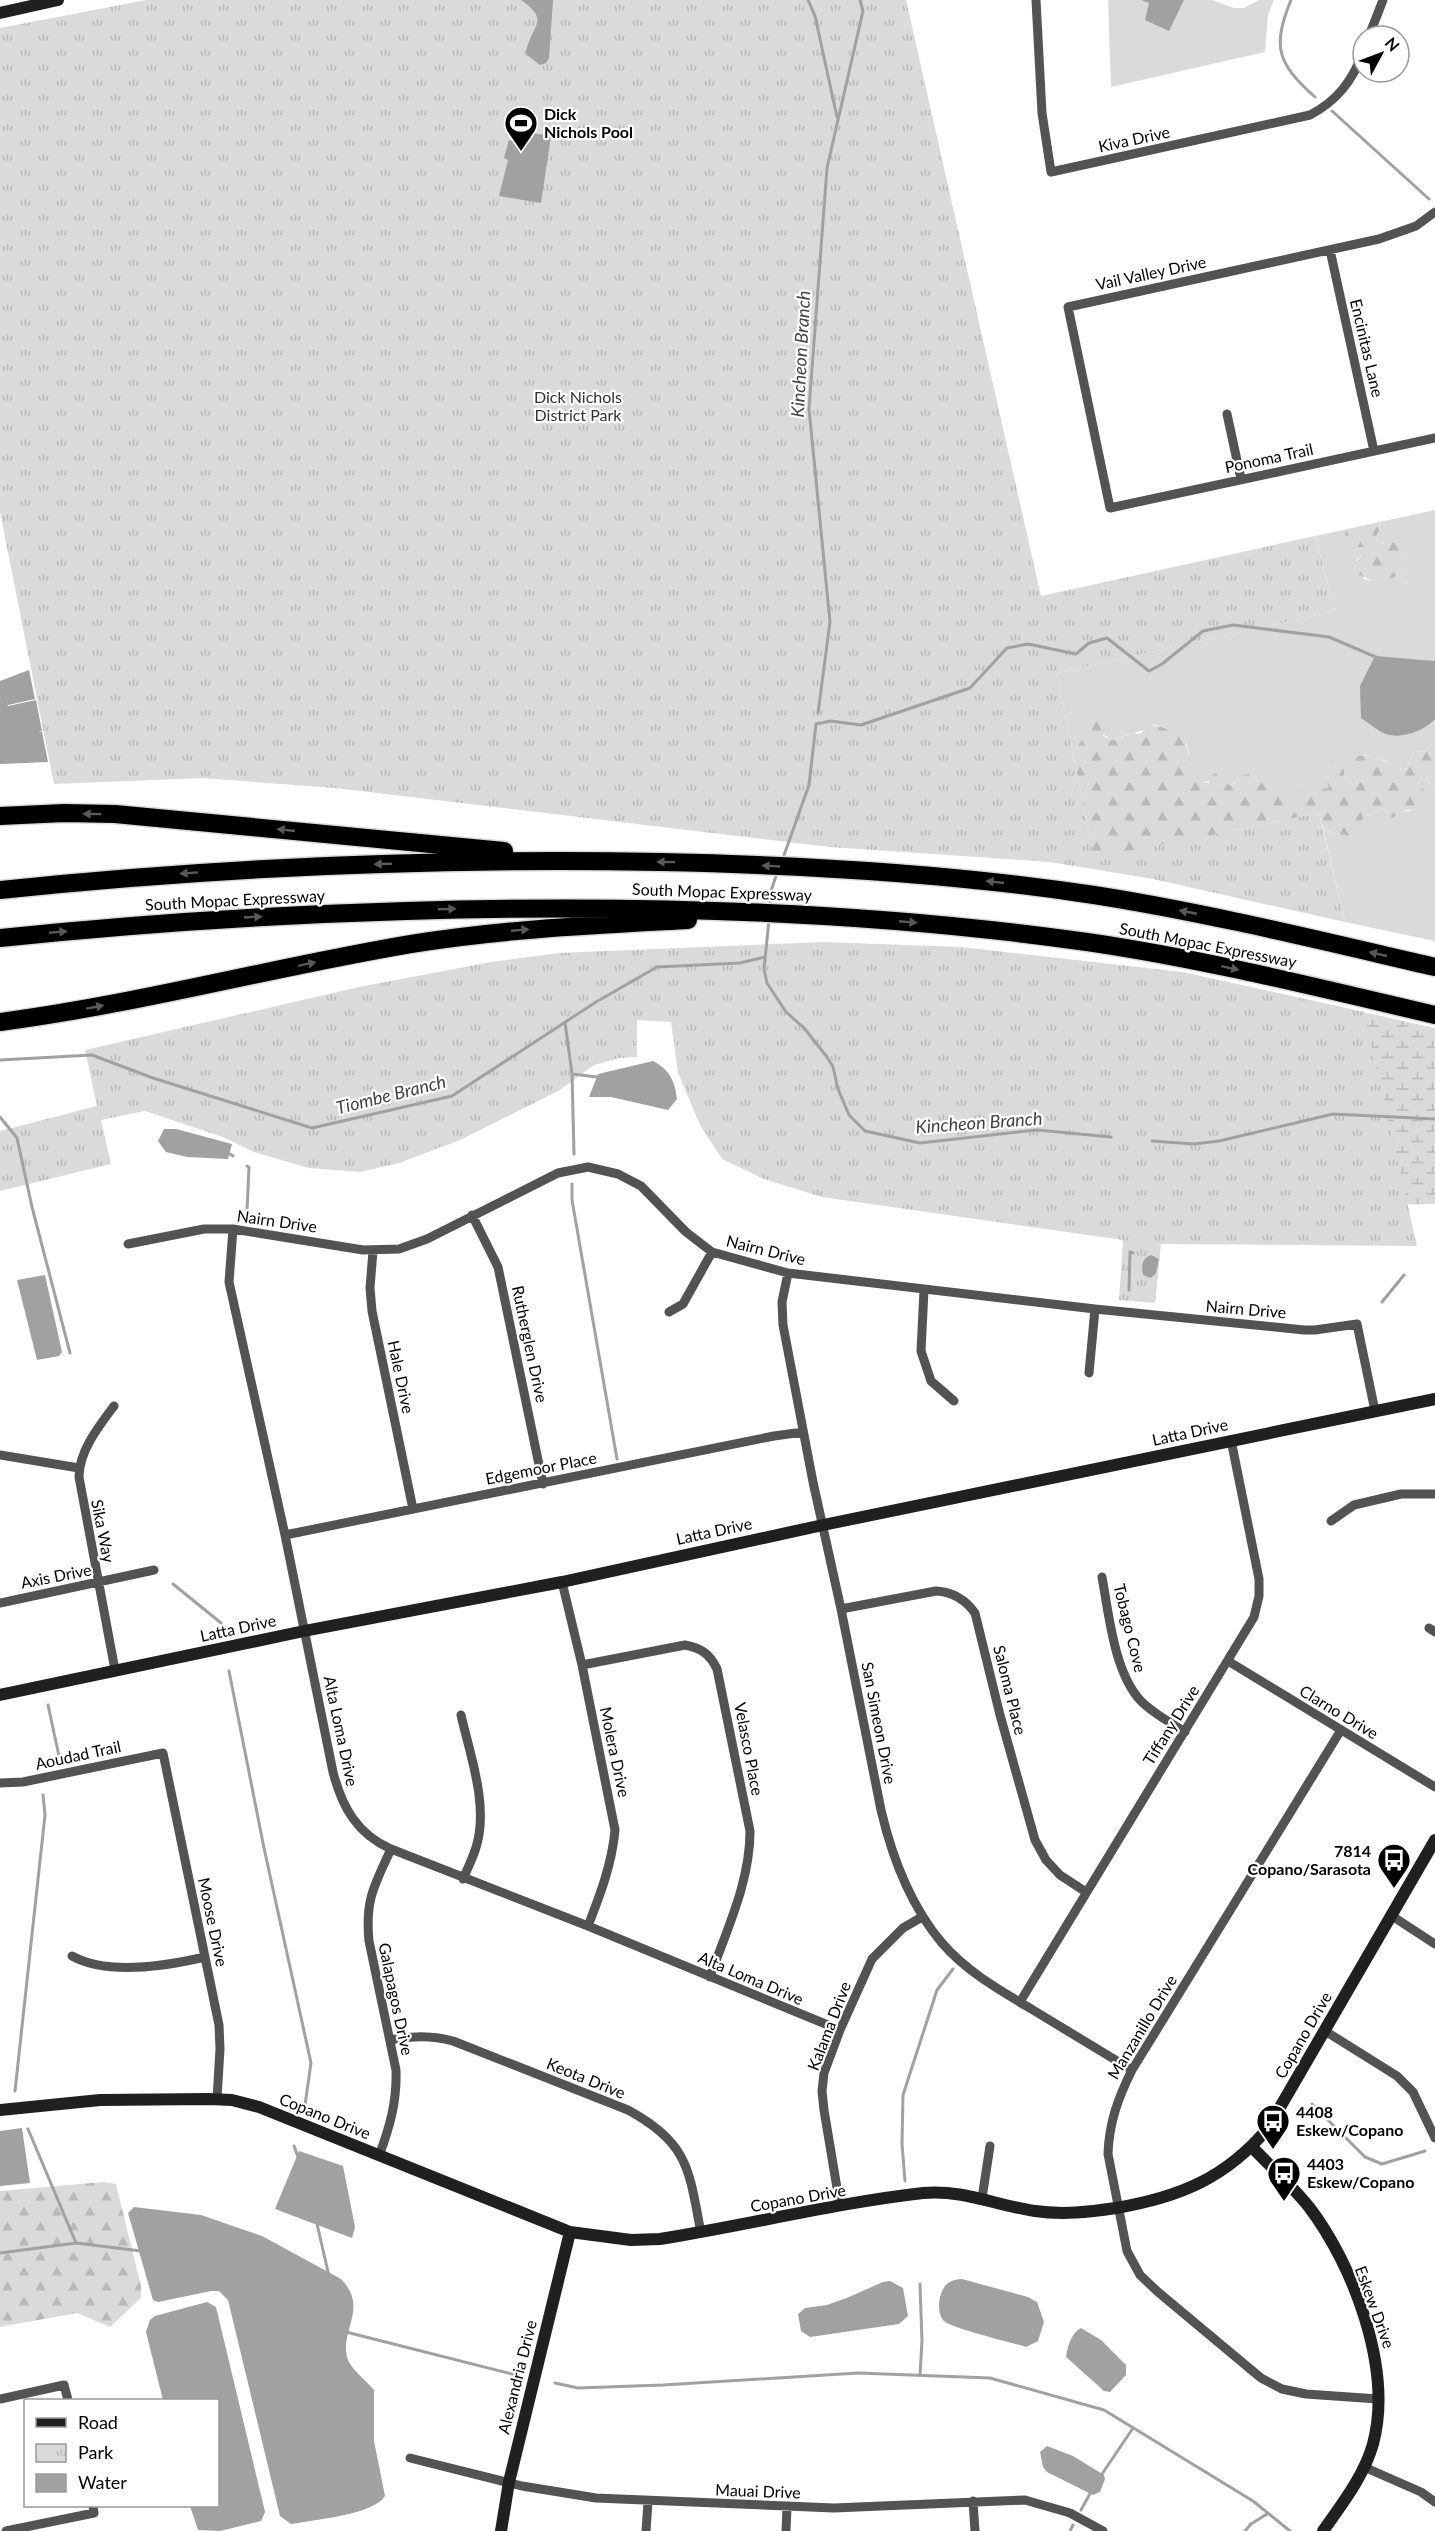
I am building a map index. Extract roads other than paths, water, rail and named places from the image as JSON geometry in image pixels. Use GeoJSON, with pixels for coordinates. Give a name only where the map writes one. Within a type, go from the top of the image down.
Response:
{"type":"FeatureCollection","features":[{"type":"Feature","properties":{"kind":"highway"},"geometry":{"type":"LineString","coordinates":[[0,816],[64,813],[139,816],[521,852],[547,860]]}},
{"type":"Feature","properties":{"kind":"highway","name":"South Mopac Expressway"},"geometry":{"type":"LineString","coordinates":[[0,890],[250,869],[547,860],[818,868],[997,882],[1095,895],[1270,929],[1435,967]]}},
{"type":"Feature","properties":{"kind":"highway","name":"South Mopac Expressway"},"geometry":{"type":"LineString","coordinates":[[0,938],[178,922],[342,913],[487,908],[717,915],[743,911],[991,929],[1089,942],[1225,967],[1435,1015]]}},
{"type":"Feature","properties":{"kind":"highway"},"geometry":{"type":"LineString","coordinates":[[0,1022],[153,996],[412,944],[569,926],[717,915]]}},
{"type":"Feature","properties":{"kind":"street"},"geometry":{"type":"LineString","coordinates":[[0,13],[58,0]]}},
{"type":"Feature","properties":{"kind":"street","name":"Kiva Drive"},"geometry":{"type":"LineString","coordinates":[[1036,0],[1042,112],[1051,172],[1310,115],[1321,110],[1343,91],[1351,78]]}},
{"type":"Feature","properties":{"kind":"street"},"geometry":{"type":"LineString","coordinates":[[1374,24],[1383,0]]}},
{"type":"Feature","properties":{"kind":"street","name":"Vail Valley Drive"},"geometry":{"type":"LineString","coordinates":[[1110,508],[1068,307],[1399,234],[1416,226],[1435,212]]}},
{"type":"Feature","properties":{"kind":"street","name":"Encinitas Lane"},"geometry":{"type":"LineString","coordinates":[[1330,250],[1374,451]]}},
{"type":"Feature","properties":{"kind":"street"},"geometry":{"type":"LineString","coordinates":[[1227,414],[1241,479]]}},
{"type":"Feature","properties":{"kind":"street","name":"Ponoma Trail"},"geometry":{"type":"LineString","coordinates":[[1110,508],[1435,438]]}},
{"type":"Feature","properties":{"kind":"street","name":"Nairn Drive"},"geometry":{"type":"LineString","coordinates":[[128,1244],[204,1229],[233,1228],[373,1251],[399,1249],[558,1173],[588,1167],[618,1173],[641,1186],[686,1232],[712,1252],[788,1273],[1095,1309],[1304,1330],[1357,1324],[1375,1411]]}},
{"type":"Feature","properties":{"kind":"street","name":"Rutherglen Drive"},"geometry":{"type":"LineString","coordinates":[[472,1215],[498,1267],[543,1484]]}},
{"type":"Feature","properties":{"kind":"street","name":"Alta Loma Drive"},"geometry":{"type":"LineString","coordinates":[[233,1228],[229,1282],[285,1535],[338,1792],[353,1821],[378,1843],[391,1849],[588,1926],[840,2030]]}},
{"type":"Feature","properties":{"kind":"street","name":"Hale Drive"},"geometry":{"type":"LineString","coordinates":[[373,1251],[370,1288],[372,1311],[413,1509]]}},
{"type":"Feature","properties":{"kind":"street"},"geometry":{"type":"LineString","coordinates":[[669,1312],[683,1304],[712,1252]]}},
{"type":"Feature","properties":{"kind":"street","name":"San Simeon Drive"},"geometry":{"type":"LineString","coordinates":[[788,1273],[782,1302],[783,1325],[803,1432],[887,1835],[904,1881],[922,1917],[959,1960],[987,1982],[1132,2070]]}},
{"type":"Feature","properties":{"kind":"street"},"geometry":{"type":"LineString","coordinates":[[924,1290],[921,1351],[931,1381],[954,1401]]}},
{"type":"Feature","properties":{"kind":"street"},"geometry":{"type":"LineString","coordinates":[[1089,1373],[1095,1309]]}},
{"type":"Feature","properties":{"kind":"street","name":"Latta Drive"},"geometry":{"type":"LineString","coordinates":[[0,1695],[304,1631],[562,1582],[823,1525],[1435,1399]]}},
{"type":"Feature","properties":{"kind":"street","name":"Sika Way"},"geometry":{"type":"LineString","coordinates":[[114,1406],[95,1432],[79,1468],[79,1483],[115,1670]]}},
{"type":"Feature","properties":{"kind":"street","name":"Edgemoor Place"},"geometry":{"type":"LineString","coordinates":[[285,1535],[803,1432]]}},
{"type":"Feature","properties":{"kind":"street","name":"Tiffany Drive"},"geometry":{"type":"LineString","coordinates":[[1020,2002],[1254,1617],[1259,1596],[1259,1579],[1231,1440]]}},
{"type":"Feature","properties":{"kind":"street"},"geometry":{"type":"LineString","coordinates":[[0,1455],[79,1468]]}},
{"type":"Feature","properties":{"kind":"street"},"geometry":{"type":"LineString","coordinates":[[1331,1521],[1354,1505],[1401,1494],[1435,1494]]}},
{"type":"Feature","properties":{"kind":"street","name":"Axis Drive"},"geometry":{"type":"LineString","coordinates":[[0,1603],[154,1570]]}},
{"type":"Feature","properties":{"kind":"street","name":"Tobago Cove"},"geometry":{"type":"LineString","coordinates":[[1102,1578],[1121,1665],[1127,1681],[1140,1700],[1185,1732]]}},
{"type":"Feature","properties":{"kind":"street","name":"Molera Drive"},"geometry":{"type":"LineString","coordinates":[[562,1582],[582,1665],[615,1830],[605,1879],[588,1926]]}},
{"type":"Feature","properties":{"kind":"street","name":"Saloma Place"},"geometry":{"type":"LineString","coordinates":[[841,1609],[936,1591],[947,1592],[968,1603],[975,1613],[1000,1715],[1035,1840],[1046,1860],[1060,1875],[1086,1893]]}},
{"type":"Feature","properties":{"kind":"street","name":"Velasco Place"},"geometry":{"type":"LineString","coordinates":[[582,1665],[685,1645],[706,1653],[717,1669],[750,1831],[750,1850],[741,1892],[710,1977]]}},
{"type":"Feature","properties":{"kind":"street","name":"Clarno Drive"},"geometry":{"type":"LineString","coordinates":[[1228,1661],[1435,1787]]}},
{"type":"Feature","properties":{"kind":"street"},"geometry":{"type":"LineString","coordinates":[[461,1715],[477,1783],[480,1815],[478,1843],[463,1879]]}},
{"type":"Feature","properties":{"kind":"street","name":"Manzanillo Drive"},"geometry":{"type":"LineString","coordinates":[[1341,1730],[1132,2070],[1117,2100],[1108,2154],[1127,2251],[1140,2275],[1261,2378],[1282,2389],[1306,2394],[1378,2399]]}},
{"type":"Feature","properties":{"kind":"street","name":"Aoudad Trail"},"geometry":{"type":"LineString","coordinates":[[0,1783],[23,1782],[163,1753]]}},
{"type":"Feature","properties":{"kind":"street","name":"Moose Drive"},"geometry":{"type":"LineString","coordinates":[[163,1753],[220,2037],[217,2099]]}},
{"type":"Feature","properties":{"kind":"street","name":"Copano Drive"},"geometry":{"type":"LineString","coordinates":[[0,2110],[100,2100],[217,2099],[259,2107],[570,2232],[631,2240],[660,2239],[701,2233],[840,2206],[925,2193],[982,2198],[1044,2212],[1078,2214],[1117,2208],[1167,2198],[1197,2185],[1223,2171],[1252,2147],[1268,2128],[1435,1839]]}},
{"type":"Feature","properties":{"kind":"street","name":"Galapagos Drive"},"geometry":{"type":"LineString","coordinates":[[379,2156],[393,2116],[397,2092],[390,2040],[367,1922],[368,1902],[391,1849]]}},
{"type":"Feature","properties":{"kind":"street"},"geometry":{"type":"LineString","coordinates":[[1392,1916],[1435,1944]]}},
{"type":"Feature","properties":{"kind":"street","name":"Kalama Drive"},"geometry":{"type":"LineString","coordinates":[[840,2206],[826,2132],[822,2091],[825,2073],[840,2030],[872,1959],[903,1928],[922,1917]]}},
{"type":"Feature","properties":{"kind":"street"},"geometry":{"type":"LineString","coordinates":[[72,1956],[97,1966],[155,1966],[205,1957]]}},
{"type":"Feature","properties":{"kind":"street"},"geometry":{"type":"LineString","coordinates":[[1325,2031],[1397,2076],[1413,2092],[1435,2138]]}},
{"type":"Feature","properties":{"kind":"street","name":"Keota Drive"},"geometry":{"type":"LineString","coordinates":[[390,2040],[414,2036],[435,2036],[453,2041],[628,2110],[653,2124],[667,2137],[680,2155],[690,2175],[701,2233]]}},
{"type":"Feature","properties":{"kind":"street"},"geometry":{"type":"LineString","coordinates":[[982,2198],[990,2146]]}},
{"type":"Feature","properties":{"kind":"street","name":"Eskew Drive"},"geometry":{"type":"LineString","coordinates":[[1252,2147],[1308,2206],[1328,2235],[1360,2306],[1374,2345],[1379,2373],[1375,2436],[1364,2467],[1351,2492],[1323,2531]]}},
{"type":"Feature","properties":{"kind":"street","name":"Alexandria Drive"},"geometry":{"type":"LineString","coordinates":[[501,2531],[508,2482],[570,2232]]}},
{"type":"Feature","properties":{"kind":"street"},"geometry":{"type":"LineString","coordinates":[[0,2399],[64,2385],[68,2399]]}},
{"type":"Feature","properties":{"kind":"street","name":"Mauai Drive"},"geometry":{"type":"LineString","coordinates":[[410,2458],[570,2495],[648,2502],[834,2508],[1025,2500],[1070,2513],[1104,2531]]}},
{"type":"Feature","properties":{"kind":"street"},"geometry":{"type":"LineString","coordinates":[[1364,2467],[1421,2492],[1435,2502]]}},
{"type":"Feature","properties":{"kind":"street"},"geometry":{"type":"LineString","coordinates":[[973,2501],[975,2531]]}},
{"type":"Feature","properties":{"kind":"street"},"geometry":{"type":"LineString","coordinates":[[646,2531],[648,2502]]}},
{"type":"Feature","properties":{"kind":"street"},"geometry":{"type":"LineString","coordinates":[[786,2531],[787,2507]]}},
{"type":"Feature","properties":{"kind":"street"},"geometry":{"type":"LineString","coordinates":[[6,2531],[93,2509]]}},
{"type":"Feature","properties":{"kind":"water"},"geometry":{"type":"Polygon","coordinates":[[[521,0],[553,0],[549,58],[546,63],[540,65],[527,55],[526,51],[537,18],[530,7],[521,0]]]}},
{"type":"Feature","properties":{"kind":"water"},"geometry":{"type":"Polygon","coordinates":[[[1141,0],[1184,0],[1169,31],[1145,20],[1149,3],[1141,0]]]}},
{"type":"Feature","properties":{"kind":"water"},"geometry":{"type":"Polygon","coordinates":[[[520,131],[551,136],[541,203],[499,196],[508,160],[504,158],[509,140],[517,142],[520,131]]]}},
{"type":"Feature","properties":{"kind":"water"},"geometry":{"type":"Polygon","coordinates":[[[1375,656],[1435,661],[1435,719],[1426,727],[1396,736],[1383,733],[1361,718],[1360,686],[1375,656]]]}},
{"type":"Feature","properties":{"kind":"water"},"geometry":{"type":"Polygon","coordinates":[[[29,670],[35,699],[8,705],[7,698],[8,706],[36,700],[42,731],[39,732],[42,732],[48,762],[0,764],[0,681],[29,670]]]}},
{"type":"Feature","properties":{"kind":"water"},"geometry":{"type":"Polygon","coordinates":[[[653,1061],[667,1072],[675,1087],[677,1099],[668,1110],[611,1097],[589,1097],[598,1074],[653,1061]]]}},
{"type":"Feature","properties":{"kind":"water"},"geometry":{"type":"Polygon","coordinates":[[[164,1129],[176,1129],[232,1144],[228,1159],[187,1157],[166,1152],[158,1141],[164,1129]]]}},
{"type":"Feature","properties":{"kind":"water"},"geometry":{"type":"Polygon","coordinates":[[[1151,1255],[1159,1259],[1156,1273],[1151,1278],[1143,1275],[1142,1268],[1144,1260],[1151,1255]]]}},
{"type":"Feature","properties":{"kind":"water"},"geometry":{"type":"Polygon","coordinates":[[[45,1275],[62,1352],[59,1356],[37,1360],[17,1280],[45,1275]]]}},
{"type":"Feature","properties":{"kind":"water"},"geometry":{"type":"Polygon","coordinates":[[[22,2128],[30,2183],[0,2186],[0,2131],[22,2128]]]}},
{"type":"Feature","properties":{"kind":"water"},"geometry":{"type":"Polygon","coordinates":[[[299,2151],[343,2166],[355,2227],[352,2238],[275,2209],[299,2151]]]}},
{"type":"Feature","properties":{"kind":"water"},"geometry":{"type":"Polygon","coordinates":[[[134,2207],[201,2215],[262,2236],[341,2279],[353,2299],[352,2318],[347,2337],[347,2357],[355,2370],[374,2390],[374,2441],[385,2496],[379,2502],[345,2515],[291,2524],[280,2516],[228,2300],[219,2291],[211,2291],[158,2302],[153,2300],[128,2213],[134,2207]]]}},
{"type":"Feature","properties":{"kind":"water"},"geometry":{"type":"Polygon","coordinates":[[[962,2279],[1028,2297],[1037,2302],[1044,2322],[1038,2341],[1026,2347],[944,2321],[939,2308],[943,2290],[948,2283],[962,2279]]]}},
{"type":"Feature","properties":{"kind":"water"},"geometry":{"type":"Polygon","coordinates":[[[890,2281],[903,2288],[908,2316],[899,2324],[810,2337],[801,2331],[798,2314],[805,2308],[827,2305],[890,2281]]]}},
{"type":"Feature","properties":{"kind":"water"},"geometry":{"type":"Polygon","coordinates":[[[207,2302],[216,2307],[265,2512],[261,2521],[220,2531],[198,2530],[190,2507],[219,2507],[219,2399],[163,2399],[146,2332],[150,2320],[155,2316],[207,2302]]]}},
{"type":"Feature","properties":{"kind":"water"},"geometry":{"type":"Polygon","coordinates":[[[1081,2328],[1101,2340],[1126,2365],[1126,2375],[1110,2392],[1104,2391],[1066,2357],[1070,2340],[1081,2328]]]}},
{"type":"Feature","properties":{"kind":"water"},"geometry":{"type":"Polygon","coordinates":[[[1047,2446],[1073,2456],[1104,2475],[1105,2479],[1100,2492],[1093,2495],[1047,2472],[1043,2467],[1040,2452],[1047,2446]]]}},
{"type":"Feature","properties":{"kind":"waterway"},"geometry":{"type":"LineString","coordinates":[[808,0],[815,16],[837,117]]}},
{"type":"Feature","properties":{"kind":"waterway","name":"Kincheon Branch"},"geometry":{"type":"LineString","coordinates":[[818,713],[830,622],[809,409],[827,168],[863,11],[860,0]]}},
{"type":"Feature","properties":{"kind":"waterway"},"geometry":{"type":"LineString","coordinates":[[1291,0],[1281,30],[1282,53],[1293,74],[1315,97]]}},
{"type":"Feature","properties":{"kind":"waterway"},"geometry":{"type":"LineString","coordinates":[[1332,111],[1429,199]]}},
{"type":"Feature","properties":{"kind":"waterway"},"geometry":{"type":"LineString","coordinates":[[783,858],[809,785],[816,724],[831,721],[861,725],[970,688],[1007,648],[1028,644],[1076,654],[1089,643],[1107,638],[1149,671],[1162,664],[1203,631],[1233,625],[1329,637],[1378,658]]}},
{"type":"Feature","properties":{"kind":"waterway","name":"Kincheon Branch"},"geometry":{"type":"LineString","coordinates":[[770,907],[771,891],[777,873]]}},
{"type":"Feature","properties":{"kind":"waterway","name":"Kincheon Branch"},"geometry":{"type":"LineString","coordinates":[[769,920],[764,969],[767,983],[786,1012],[804,1028],[827,1057],[833,1067],[838,1089],[849,1115],[865,1131],[920,1143],[1037,1130],[1111,1137]]}},
{"type":"Feature","properties":{"kind":"waterway","name":"Tiombe Branch"},"geometry":{"type":"LineString","coordinates":[[0,1060],[92,1055],[153,1078],[312,1128],[452,1096],[596,1002],[657,967],[740,963],[765,957]]}},
{"type":"Feature","properties":{"kind":"waterway"},"geometry":{"type":"LineString","coordinates":[[565,1022],[572,1074],[574,1154]]}},
{"type":"Feature","properties":{"kind":"waterway"},"geometry":{"type":"LineString","coordinates":[[572,1074],[597,1077]]}},
{"type":"Feature","properties":{"kind":"waterway","name":"Kincheon Branch"},"geometry":{"type":"LineString","coordinates":[[1152,1141],[1194,1144],[1219,1141],[1333,1114],[1435,1119]]}},
{"type":"Feature","properties":{"kind":"waterway"},"geometry":{"type":"LineString","coordinates":[[0,1117],[17,1138],[32,1207],[70,1353]]}},
{"type":"Feature","properties":{"kind":"waterway"},"geometry":{"type":"LineString","coordinates":[[247,1166],[249,1167],[247,1211]]}},
{"type":"Feature","properties":{"kind":"waterway"},"geometry":{"type":"LineString","coordinates":[[572,1184],[572,1200],[617,1459]]}},
{"type":"Feature","properties":{"kind":"waterway"},"geometry":{"type":"LineString","coordinates":[[1129,1290],[1130,1252],[1133,1253]]}},
{"type":"Feature","properties":{"kind":"waterway"},"geometry":{"type":"LineString","coordinates":[[1382,1302],[1404,1275]]}},
{"type":"Feature","properties":{"kind":"waterway"},"geometry":{"type":"LineString","coordinates":[[173,1584],[221,1623]]}},
{"type":"Feature","properties":{"kind":"waterway"},"geometry":{"type":"LineString","coordinates":[[229,1671],[264,1848],[311,2063],[305,2105]]}},
{"type":"Feature","properties":{"kind":"waterway"},"geometry":{"type":"LineString","coordinates":[[48,1705],[59,1756]]}},
{"type":"Feature","properties":{"kind":"waterway"},"geometry":{"type":"LineString","coordinates":[[15,2091],[45,1815],[43,1795]]}},
{"type":"Feature","properties":{"kind":"waterway"},"geometry":{"type":"LineString","coordinates":[[905,2181],[902,2144],[903,2095],[937,1990],[953,1969]]}},
{"type":"Feature","properties":{"kind":"waterway"},"geometry":{"type":"LineString","coordinates":[[1312,2104],[1365,2157],[1382,2164],[1425,2151]]}},
{"type":"Feature","properties":{"kind":"waterway"},"geometry":{"type":"LineString","coordinates":[[28,2129],[76,2243]]}},
{"type":"Feature","properties":{"kind":"waterway"},"geometry":{"type":"LineString","coordinates":[[294,2146],[298,2157]]}},
{"type":"Feature","properties":{"kind":"waterway"},"geometry":{"type":"LineString","coordinates":[[317,2224],[329,2276]]}},
{"type":"Feature","properties":{"kind":"waterway"},"geometry":{"type":"LineString","coordinates":[[0,2253],[76,2243],[141,2251]]}},
{"type":"Feature","properties":{"kind":"waterway"},"geometry":{"type":"LineString","coordinates":[[920,2284],[922,2341],[920,2375]]}},
{"type":"Feature","properties":{"kind":"waterway"},"geometry":{"type":"LineString","coordinates":[[346,2332],[516,2375]]}},
{"type":"Feature","properties":{"kind":"waterway"},"geometry":{"type":"LineString","coordinates":[[555,2383],[578,2388],[858,2373],[990,2378],[1104,2410],[1253,2501],[1290,2531]]}},
{"type":"Feature","properties":{"kind":"waterway"},"geometry":{"type":"LineString","coordinates":[[1100,2477],[1133,2428]]}},
{"type":"Feature","properties":{"kind":"waterway"},"geometry":{"type":"LineString","coordinates":[[1081,2510],[1092,2490]]}},
{"type":"Feature","properties":{"kind":"waterway"},"geometry":{"type":"LineString","coordinates":[[1245,2531],[1251,2524],[1267,2514]]}},
{"type":"Feature","properties":{"kind":"waterway"},"geometry":{"type":"LineString","coordinates":[[1070,2531],[1073,2525]]}},
{"type":"Feature","properties":{"kind":"place","name":"Dick Nichols Pool"},"geometry":{"type":"Point","coordinates":[521,152]}},
{"type":"Feature","properties":{"kind":"place","name":"7814 Copano/Sarasota"},"geometry":{"type":"Point","coordinates":[1394,1889]}},
{"type":"Feature","properties":{"kind":"place","name":"4408 Eskew/Copano"},"geometry":{"type":"Point","coordinates":[1273,2150]}},
{"type":"Feature","properties":{"kind":"place","name":"4403 Eskew/Copano"},"geometry":{"type":"Point","coordinates":[1284,2202]}},
{"type":"Feature","properties":{"kind":"park label","name":"Dick Nichols District Park"},"geometry":{"type":"Point","coordinates":[578,406]}}]}
